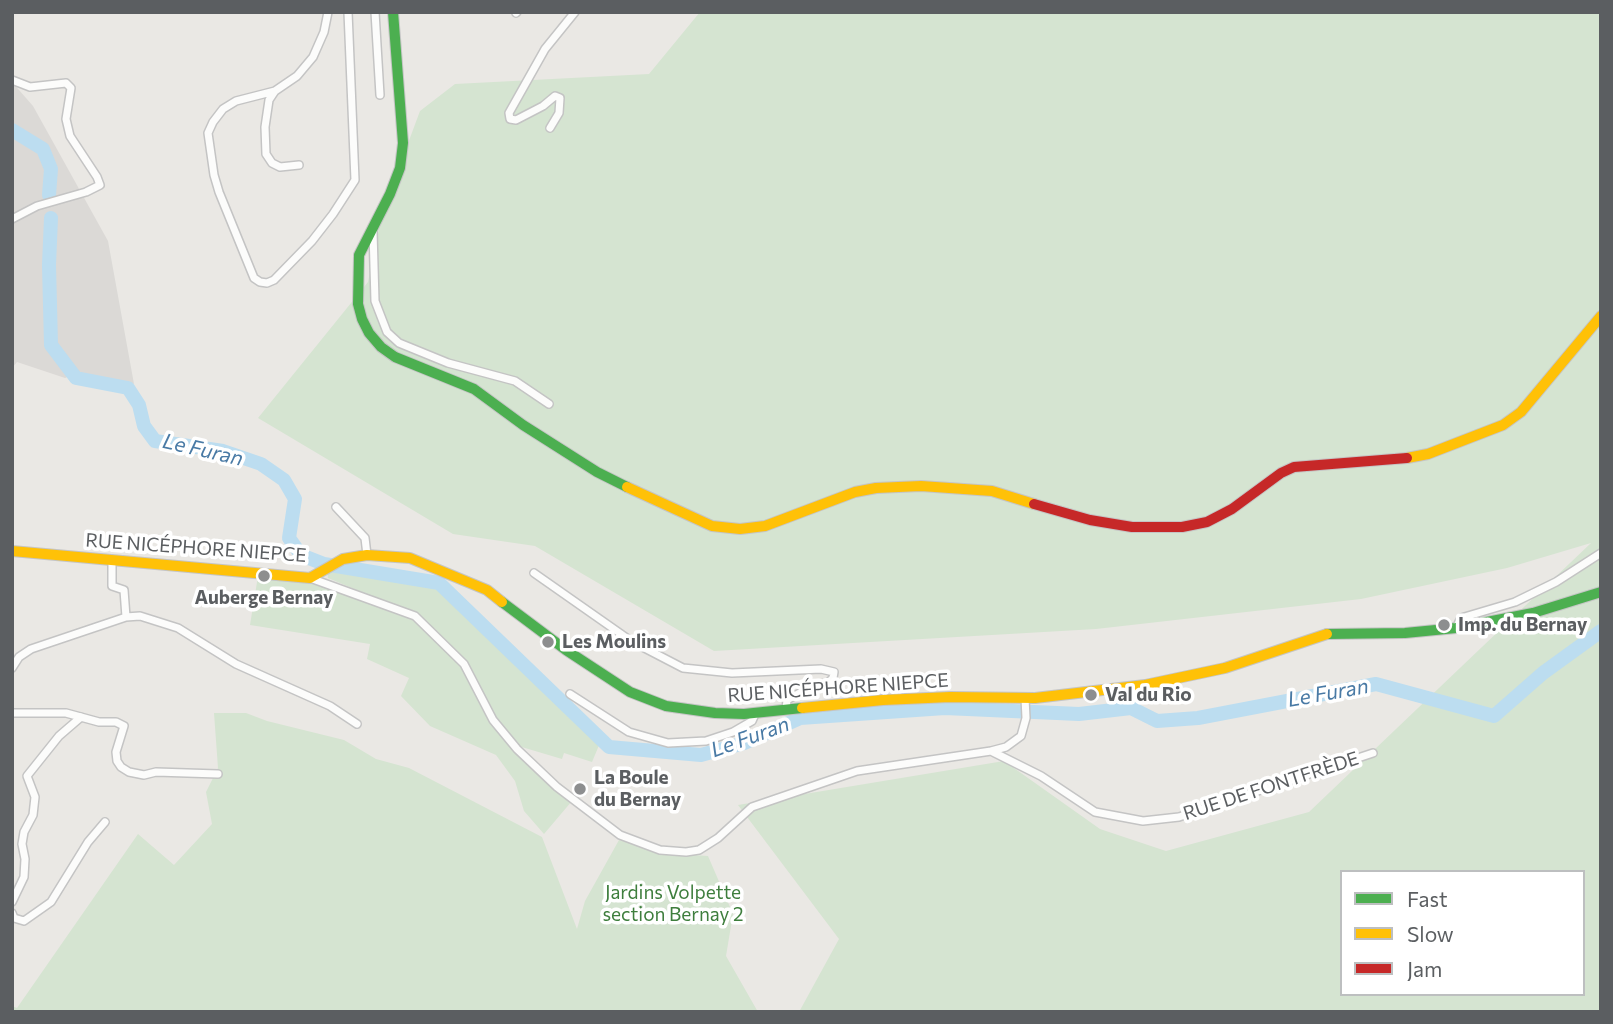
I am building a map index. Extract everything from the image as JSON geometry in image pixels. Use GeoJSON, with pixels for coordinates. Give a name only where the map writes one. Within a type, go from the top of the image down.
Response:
{"type":"FeatureCollection","features":[{"type":"Feature","properties":{"kind":"main road"},"geometry":{"type":"LineString","coordinates":[[393,12],[403,143],[400,168],[390,194],[359,255],[358,304],[369,333],[381,347],[395,357],[474,389],[523,425],[597,472],[712,526],[740,529],[765,526],[855,492],[921,486],[992,491],[1090,520],[1132,527],[1182,527],[1207,522],[1232,509],[1281,473],[1294,467],[1410,458],[1428,454],[1503,425],[1521,412],[1601,316]]}},
{"type":"Feature","properties":{"kind":"main road","name":"RUE NICÉPHORE NIEPCE"},"geometry":{"type":"LineString","coordinates":[[12,551],[310,578],[333,562],[367,555],[410,558],[486,590],[630,692],[685,710],[715,713],[896,699],[1026,701],[1145,685],[1204,673],[1262,656],[1321,634],[1405,633],[1455,628],[1533,613],[1601,592]]}},
{"type":"Feature","properties":{"kind":"street"},"geometry":{"type":"LineString","coordinates":[[328,12],[324,32],[313,57],[298,76],[275,91],[236,100],[223,109],[208,133],[219,192],[254,278],[267,284],[312,241],[355,180],[348,12]]}},
{"type":"Feature","properties":{"kind":"street"},"geometry":{"type":"LineString","coordinates":[[375,12],[380,95]]}},
{"type":"Feature","properties":{"kind":"street"},"geometry":{"type":"LineString","coordinates":[[550,128],[559,113],[560,98],[555,96],[543,106],[516,120],[510,119],[509,113],[545,49],[575,12]]}},
{"type":"Feature","properties":{"kind":"street"},"geometry":{"type":"LineString","coordinates":[[12,80],[30,87],[66,83],[71,88],[66,119],[70,135],[100,185],[37,206],[12,219]]}},
{"type":"Feature","properties":{"kind":"street"},"geometry":{"type":"LineString","coordinates":[[275,91],[269,100],[265,127],[266,154],[272,163],[280,167],[299,165]]}},
{"type":"Feature","properties":{"kind":"street"},"geometry":{"type":"LineString","coordinates":[[373,224],[375,301],[387,332],[399,344],[448,362],[514,381],[549,404]]}},
{"type":"Feature","properties":{"kind":"street"},"geometry":{"type":"LineString","coordinates":[[336,507],[365,538],[367,555]]}},
{"type":"Feature","properties":{"kind":"street"},"geometry":{"type":"LineString","coordinates":[[1455,628],[1461,618],[1515,602],[1556,582],[1601,553]]}},
{"type":"Feature","properties":{"kind":"street"},"geometry":{"type":"LineString","coordinates":[[112,560],[112,586],[124,590],[126,617]]}},
{"type":"Feature","properties":{"kind":"street"},"geometry":{"type":"LineString","coordinates":[[534,573],[631,641],[661,659],[683,668],[732,673],[821,669],[834,672],[834,678],[828,683],[814,685],[787,700],[786,709]]}},
{"type":"Feature","properties":{"kind":"street"},"geometry":{"type":"LineString","coordinates":[[310,578],[415,616],[464,664],[493,720],[517,749],[557,787],[620,835],[660,849],[686,852],[699,850],[718,838],[752,807],[857,771],[1006,747],[1021,736],[1026,718],[1026,701]]}},
{"type":"Feature","properties":{"kind":"street"},"geometry":{"type":"LineString","coordinates":[[12,668],[19,657],[32,649],[126,617],[140,616],[178,628],[236,664],[330,705],[357,724]]}},
{"type":"Feature","properties":{"kind":"street"},"geometry":{"type":"LineString","coordinates":[[570,694],[629,732],[668,743],[706,741],[733,732],[752,722],[755,712]]}},
{"type":"Feature","properties":{"kind":"street"},"geometry":{"type":"LineString","coordinates":[[13,712],[41,711],[99,722],[116,722],[124,726],[116,752],[117,761],[129,772],[144,775],[156,772],[218,774]]}},
{"type":"Feature","properties":{"kind":"street"},"geometry":{"type":"LineString","coordinates":[[12,902],[24,877],[22,844],[24,832],[33,815],[35,797],[27,776],[59,736],[81,717]]}},
{"type":"Feature","properties":{"kind":"street","name":"RUE DE FONTFRÈDE"},"geometry":{"type":"LineString","coordinates":[[991,751],[1041,776],[1084,807],[1095,812],[1143,821],[1179,817],[1373,753]]}},
{"type":"Feature","properties":{"kind":"street"},"geometry":{"type":"LineString","coordinates":[[12,913],[14,918],[24,921],[51,902],[88,842],[105,822]]}},
{"type":"Feature","properties":{"kind":"shaded area"},"geometry":{"type":"Polygon","coordinates":[[[12,82],[33,106],[108,241],[134,384],[76,374],[65,378],[17,362],[12,368],[12,82]]]}},
{"type":"Feature","properties":{"kind":"green space"},"geometry":{"type":"Polygon","coordinates":[[[700,12],[1601,12],[1601,1012],[799,1012],[839,939],[738,805],[1004,761],[1100,829],[1166,851],[1309,812],[1591,543],[1507,568],[1361,599],[1096,629],[714,651],[535,546],[453,534],[258,418],[368,282],[382,213],[420,111],[455,84],[649,74],[700,12]]]}},
{"type":"Feature","properties":{"kind":"green space"},"geometry":{"type":"Polygon","coordinates":[[[330,570],[413,581],[441,588],[551,700],[575,718],[600,743],[592,762],[564,753],[562,759],[515,745],[498,725],[463,658],[436,630],[414,614],[328,578],[327,572],[330,570]]]}},
{"type":"Feature","properties":{"kind":"green space"},"geometry":{"type":"Polygon","coordinates":[[[258,576],[309,581],[353,595],[411,619],[435,638],[463,667],[497,731],[532,770],[572,801],[544,834],[524,811],[515,781],[496,755],[430,726],[401,696],[409,678],[367,659],[370,644],[250,625],[258,576]]]}},
{"type":"Feature","properties":{"kind":"green space","name":"Jardins Volpette section Bernay 2"},"geometry":{"type":"Polygon","coordinates":[[[214,713],[246,713],[267,721],[344,740],[376,759],[409,768],[542,837],[577,929],[585,901],[619,840],[663,853],[708,856],[733,914],[726,956],[758,1012],[12,1012],[12,1006],[17,1008],[138,834],[174,865],[212,824],[206,792],[218,768],[214,713]]]}},
{"type":"Feature","properties":{"kind":"waterway","name":"Le Furan"},"geometry":{"type":"LineString","coordinates":[[12,130],[43,149],[51,169],[49,195]]}},
{"type":"Feature","properties":{"kind":"waterway","name":"Le Furan"},"geometry":{"type":"LineString","coordinates":[[51,218],[51,345],[76,378],[128,388],[139,405],[144,426],[155,441],[223,451],[261,464],[284,480],[295,499],[289,538],[301,555],[324,564],[439,583],[609,747],[701,755],[744,743],[800,718],[945,708],[1079,714],[1131,708],[1157,721],[1198,718],[1376,684],[1494,716],[1543,673],[1601,631]]}},
{"type":"Feature","properties":{"kind":"traffic: fast"},"geometry":{"type":"LineString","coordinates":[[393,12],[403,143],[400,168],[390,194],[359,255],[358,304],[362,319],[381,347],[395,357],[474,389],[523,425],[597,472],[627,487]]}},
{"type":"Feature","properties":{"kind":"traffic: fast"},"geometry":{"type":"LineString","coordinates":[[1327,634],[1405,633],[1456,628],[1533,613],[1601,592]]}},
{"type":"Feature","properties":{"kind":"traffic: fast"},"geometry":{"type":"LineString","coordinates":[[502,602],[566,650],[630,692],[666,706],[744,714],[802,708]]}},
{"type":"Feature","properties":{"kind":"traffic: slow"},"geometry":{"type":"LineString","coordinates":[[1407,458],[1428,454],[1503,425],[1521,412],[1601,316]]}},
{"type":"Feature","properties":{"kind":"traffic: slow"},"geometry":{"type":"LineString","coordinates":[[627,487],[712,526],[740,529],[765,526],[855,492],[876,488],[921,486],[992,491],[1034,504]]}},
{"type":"Feature","properties":{"kind":"traffic: slow"},"geometry":{"type":"LineString","coordinates":[[12,551],[310,578],[343,559],[367,555],[410,558],[487,590],[502,602]]}},
{"type":"Feature","properties":{"kind":"traffic: slow"},"geometry":{"type":"LineString","coordinates":[[802,708],[950,697],[1035,698],[1145,685],[1225,668],[1327,634]]}},
{"type":"Feature","properties":{"kind":"traffic: jam"},"geometry":{"type":"LineString","coordinates":[[1034,504],[1090,520],[1132,527],[1182,527],[1207,522],[1232,509],[1281,473],[1294,467],[1407,458]]}},
{"type":"Feature","properties":{"kind":"place","name":"Auberge Bernay"},"geometry":{"type":"Point","coordinates":[264,576]}},
{"type":"Feature","properties":{"kind":"place","name":"Imp. du Bernay"},"geometry":{"type":"Point","coordinates":[1444,625]}},
{"type":"Feature","properties":{"kind":"place","name":"Les Moulins"},"geometry":{"type":"Point","coordinates":[548,642]}},
{"type":"Feature","properties":{"kind":"place","name":"Val du Rio"},"geometry":{"type":"Point","coordinates":[1091,695]}},
{"type":"Feature","properties":{"kind":"place","name":"La Boule du Bernay"},"geometry":{"type":"Point","coordinates":[580,789]}}]}
